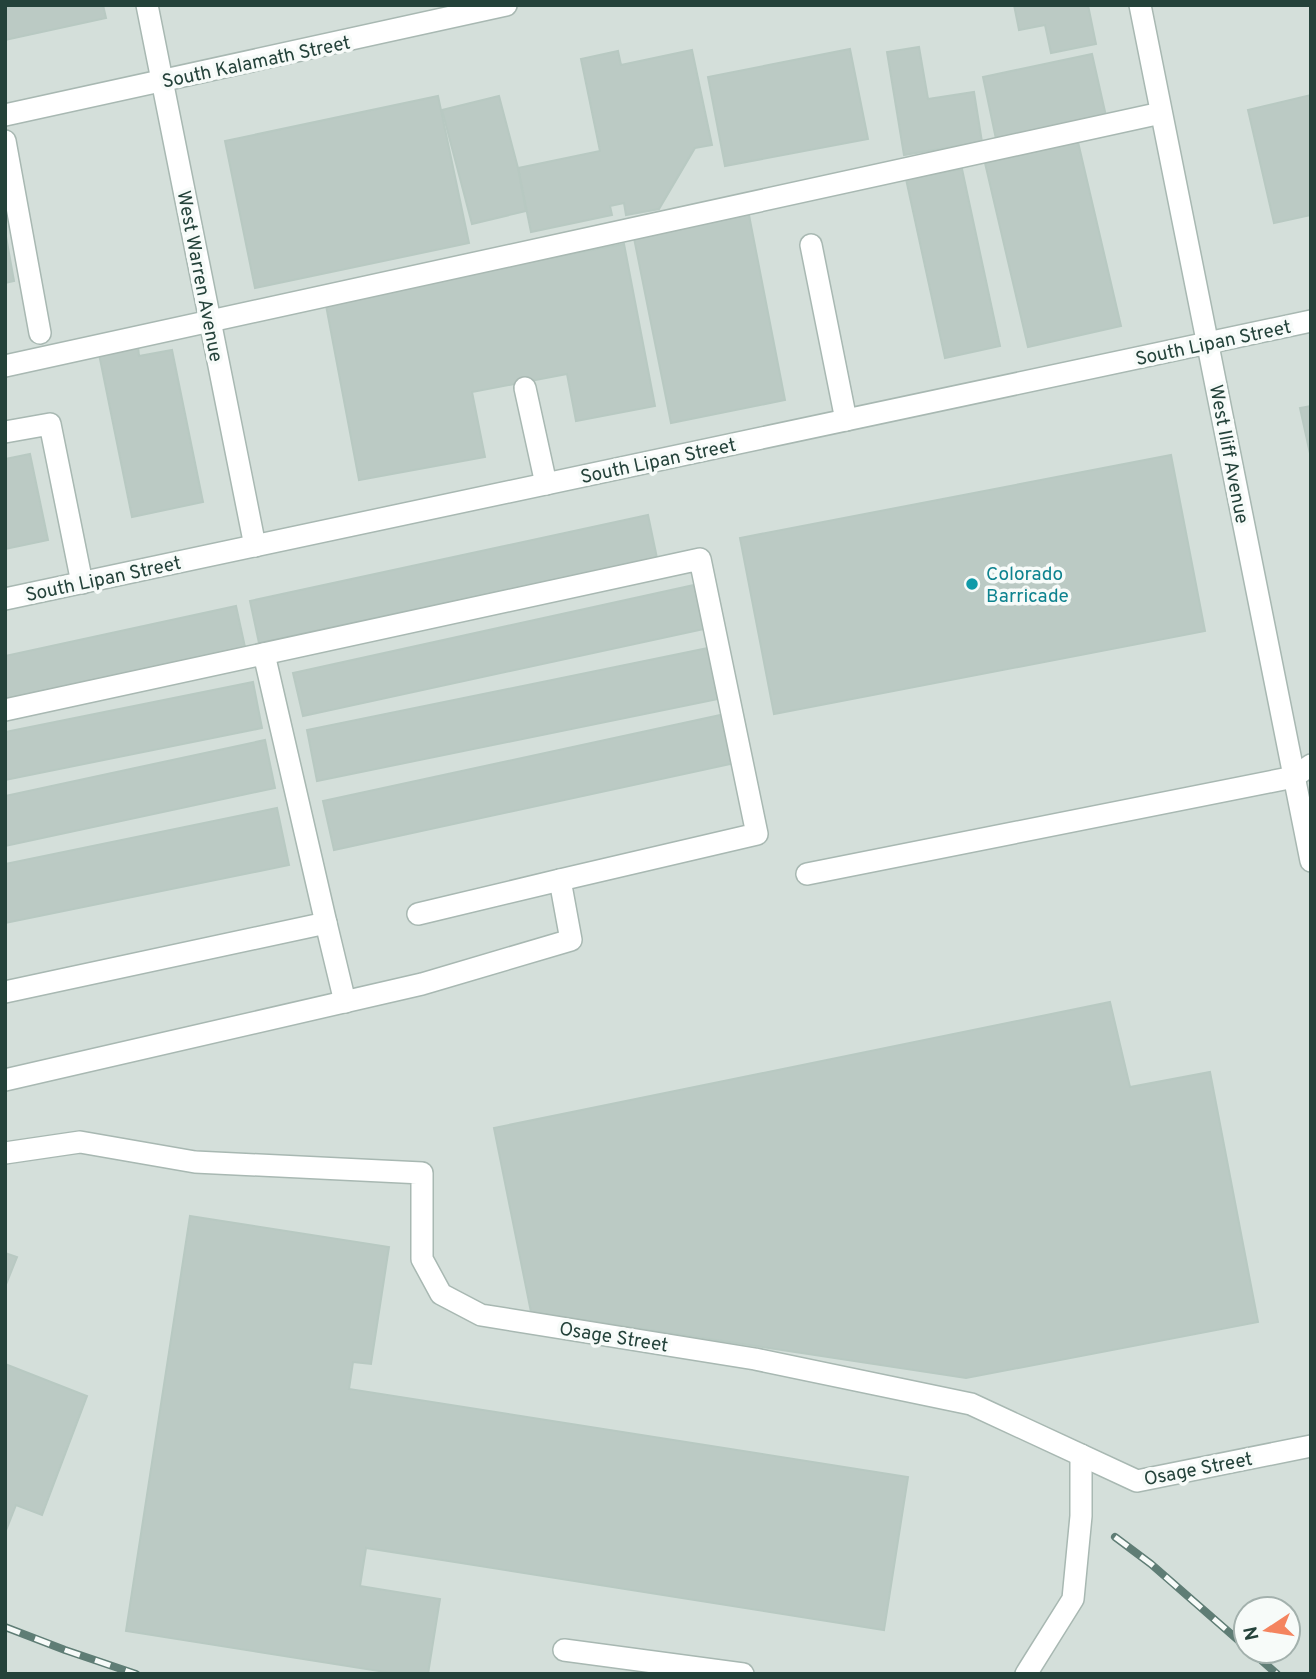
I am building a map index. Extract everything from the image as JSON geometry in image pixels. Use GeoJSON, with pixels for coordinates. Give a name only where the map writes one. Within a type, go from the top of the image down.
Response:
{"type":"FeatureCollection","features":[{"type":"Feature","properties":{"kind":"street","name":"West Warren Avenue"},"geometry":{"type":"LineString","coordinates":[[147,5],[255,546]]}},
{"type":"Feature","properties":{"kind":"street","name":"South Kalamath Street"},"geometry":{"type":"LineString","coordinates":[[5,115],[506,5]]}},
{"type":"Feature","properties":{"kind":"street","name":"West Iliff Avenue"},"geometry":{"type":"LineString","coordinates":[[1140,5],[1208,343],[1303,771],[1311,861]]}},
{"type":"Feature","properties":{"kind":"street"},"geometry":{"type":"LineString","coordinates":[[5,366],[1161,113]]}},
{"type":"Feature","properties":{"kind":"street"},"geometry":{"type":"LineString","coordinates":[[5,141],[40,333]]}},
{"type":"Feature","properties":{"kind":"street"},"geometry":{"type":"LineString","coordinates":[[811,245],[846,420]]}},
{"type":"Feature","properties":{"kind":"street","name":"South Lipan Street"},"geometry":{"type":"LineString","coordinates":[[5,599],[1311,321]]}},
{"type":"Feature","properties":{"kind":"street"},"geometry":{"type":"LineString","coordinates":[[525,388],[545,484]]}},
{"type":"Feature","properties":{"kind":"street"},"geometry":{"type":"LineString","coordinates":[[5,432],[50,424],[82,583]]}},
{"type":"Feature","properties":{"kind":"street"},"geometry":{"type":"LineString","coordinates":[[5,710],[700,559],[757,834],[418,914]]}},
{"type":"Feature","properties":{"kind":"street"},"geometry":{"type":"LineString","coordinates":[[264,654],[345,1002]]}},
{"type":"Feature","properties":{"kind":"street"},"geometry":{"type":"LineString","coordinates":[[807,874],[1303,771]]}},
{"type":"Feature","properties":{"kind":"street"},"geometry":{"type":"LineString","coordinates":[[5,1080],[422,984],[571,940],[560,880]]}},
{"type":"Feature","properties":{"kind":"street"},"geometry":{"type":"LineString","coordinates":[[5,992],[326,923]]}},
{"type":"Feature","properties":{"kind":"street","name":"Osage Street"},"geometry":{"type":"LineString","coordinates":[[5,1153],[80,1142],[195,1162],[422,1173],[422,1259],[441,1294],[481,1315],[755,1359],[971,1404],[1137,1481],[1311,1446]]}},
{"type":"Feature","properties":{"kind":"street"},"geometry":{"type":"LineString","coordinates":[[1026,1674],[1073,1599],[1081,1516],[1081,1455]]}},
{"type":"Feature","properties":{"kind":"street"},"geometry":{"type":"LineString","coordinates":[[564,1650],[743,1674]]}},
{"type":"Feature","properties":{"kind":"shaded area"},"geometry":{"type":"Polygon","coordinates":[[[5,5],[1311,5],[1311,1674],[5,1674],[5,5]]]}},
{"type":"Feature","properties":{"kind":"building"},"geometry":{"type":"Polygon","coordinates":[[[5,5],[103,5],[106,18],[5,40],[5,5]]]}},
{"type":"Feature","properties":{"kind":"building"},"geometry":{"type":"Polygon","coordinates":[[[1014,5],[1088,5],[1096,44],[1051,53],[1045,25],[1019,30],[1014,5]]]}},
{"type":"Feature","properties":{"kind":"building"},"geometry":{"type":"Polygon","coordinates":[[[919,47],[928,99],[974,92],[982,142],[904,155],[887,52],[919,47]]]}},
{"type":"Feature","properties":{"kind":"building"},"geometry":{"type":"Polygon","coordinates":[[[850,49],[868,139],[725,166],[708,77],[850,49]]]}},
{"type":"Feature","properties":{"kind":"building"},"geometry":{"type":"Polygon","coordinates":[[[692,50],[712,145],[695,148],[659,209],[626,215],[624,203],[610,206],[612,215],[531,232],[518,168],[600,151],[581,59],[618,51],[621,65],[692,50]]]}},
{"type":"Feature","properties":{"kind":"building"},"geometry":{"type":"Polygon","coordinates":[[[1092,54],[1106,116],[996,139],[983,77],[1092,54]]]}},
{"type":"Feature","properties":{"kind":"building"},"geometry":{"type":"Polygon","coordinates":[[[1311,95],[1311,215],[1274,223],[1248,110],[1311,95]]]}},
{"type":"Feature","properties":{"kind":"building"},"geometry":{"type":"Polygon","coordinates":[[[438,96],[469,243],[255,288],[225,141],[438,96]]]}},
{"type":"Feature","properties":{"kind":"building"},"geometry":{"type":"Polygon","coordinates":[[[499,96],[526,211],[472,224],[442,110],[499,96]]]}},
{"type":"Feature","properties":{"kind":"building"},"geometry":{"type":"Polygon","coordinates":[[[1078,142],[1121,326],[1028,347],[985,163],[1078,142]]]}},
{"type":"Feature","properties":{"kind":"building"},"geometry":{"type":"Polygon","coordinates":[[[962,169],[1000,346],[945,358],[906,179],[962,169]]]}},
{"type":"Feature","properties":{"kind":"building"},"geometry":{"type":"Polygon","coordinates":[[[748,210],[785,400],[671,423],[633,233],[748,210]]]}},
{"type":"Feature","properties":{"kind":"building"},"geometry":{"type":"Polygon","coordinates":[[[5,231],[14,281],[5,283],[5,231]]]}},
{"type":"Feature","properties":{"kind":"building"},"geometry":{"type":"Polygon","coordinates":[[[624,244],[655,406],[576,421],[567,374],[472,392],[485,457],[359,480],[325,300],[624,244]]]}},
{"type":"Feature","properties":{"kind":"building"},"geometry":{"type":"Polygon","coordinates":[[[138,346],[139,356],[172,350],[203,502],[132,517],[99,354],[138,346]]]}},
{"type":"Feature","properties":{"kind":"building"},"geometry":{"type":"Polygon","coordinates":[[[1311,406],[1311,458],[1300,408],[1311,406]]]}},
{"type":"Feature","properties":{"kind":"building"},"geometry":{"type":"Polygon","coordinates":[[[30,454],[48,540],[5,549],[5,459],[30,454]]]}},
{"type":"Feature","properties":{"kind":"building","name":"Colorado Barricade"},"geometry":{"type":"Polygon","coordinates":[[[1171,455],[1205,631],[774,714],[740,538],[1171,455]]]}},
{"type":"Feature","properties":{"kind":"building"},"geometry":{"type":"Polygon","coordinates":[[[648,515],[657,558],[259,643],[250,601],[648,515]]]}},
{"type":"Feature","properties":{"kind":"building"},"geometry":{"type":"Polygon","coordinates":[[[694,585],[704,629],[303,716],[293,673],[694,585]]]}},
{"type":"Feature","properties":{"kind":"building"},"geometry":{"type":"Polygon","coordinates":[[[236,606],[245,647],[5,699],[5,656],[236,606]]]}},
{"type":"Feature","properties":{"kind":"building"},"geometry":{"type":"Polygon","coordinates":[[[708,648],[718,699],[317,781],[307,730],[708,648]]]}},
{"type":"Feature","properties":{"kind":"building"},"geometry":{"type":"Polygon","coordinates":[[[253,682],[262,728],[5,780],[5,732],[253,682]]]}},
{"type":"Feature","properties":{"kind":"building"},"geometry":{"type":"Polygon","coordinates":[[[725,714],[735,763],[334,850],[323,801],[725,714]]]}},
{"type":"Feature","properties":{"kind":"building"},"geometry":{"type":"Polygon","coordinates":[[[265,740],[275,788],[5,846],[5,796],[265,740]]]}},
{"type":"Feature","properties":{"kind":"building"},"geometry":{"type":"Polygon","coordinates":[[[277,808],[289,865],[5,923],[5,864],[277,808]]]}},
{"type":"Feature","properties":{"kind":"building"},"geometry":{"type":"Polygon","coordinates":[[[1110,1002],[1130,1087],[1210,1072],[1258,1322],[966,1378],[531,1312],[494,1128],[1110,1002]]]}},
{"type":"Feature","properties":{"kind":"building"},"geometry":{"type":"Polygon","coordinates":[[[190,1216],[389,1247],[371,1364],[353,1362],[349,1389],[908,1477],[884,1630],[366,1548],[360,1586],[440,1599],[428,1674],[398,1674],[126,1631],[190,1216]]]}},
{"type":"Feature","properties":{"kind":"building"},"geometry":{"type":"Polygon","coordinates":[[[5,1253],[17,1257],[5,1287],[5,1253]]]}},
{"type":"Feature","properties":{"kind":"building"},"geometry":{"type":"Polygon","coordinates":[[[5,1364],[87,1396],[42,1515],[16,1505],[5,1533],[5,1364]]]}},
{"type":"Feature","properties":{"kind":"railway"},"geometry":{"type":"LineString","coordinates":[[1115,1537],[1151,1564],[1232,1635]]}},
{"type":"Feature","properties":{"kind":"railway"},"geometry":{"type":"LineString","coordinates":[[5,1627],[136,1674]]}},
{"type":"Feature","properties":{"kind":"railway"},"geometry":{"type":"LineString","coordinates":[[1267,1665],[1277,1674]]}},
{"type":"Feature","properties":{"kind":"place","name":"Colorado Barricade"},"geometry":{"type":"Point","coordinates":[972,584]}}]}
